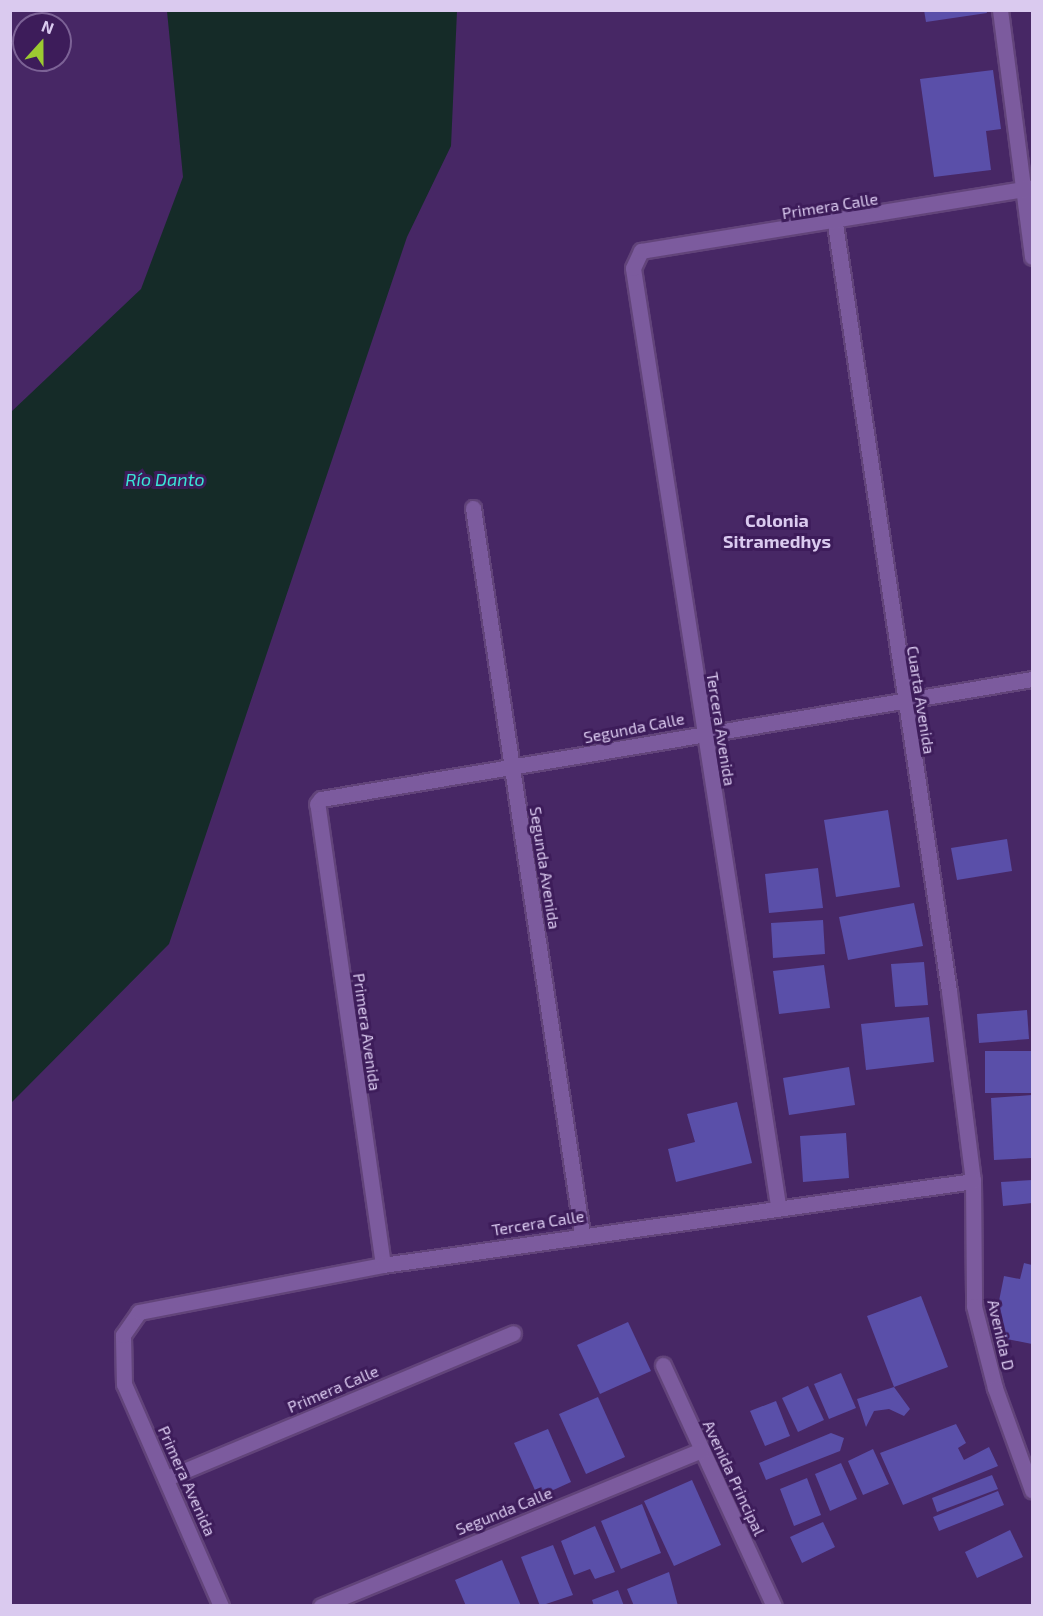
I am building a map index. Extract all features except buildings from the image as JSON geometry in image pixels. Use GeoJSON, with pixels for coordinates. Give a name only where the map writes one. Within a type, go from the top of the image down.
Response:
{"type":"FeatureCollection","features":[{"type":"Feature","properties":{"kind":"street"},"geometry":{"type":"LineString","coordinates":[[999,10],[1027,189],[1032,257]]}},
{"type":"Feature","properties":{"kind":"street","name":"Primera Calle"},"geometry":{"type":"LineString","coordinates":[[636,258],[641,251],[835,224],[1027,189]]}},
{"type":"Feature","properties":{"kind":"street","name":"Cuarta Avenida"},"geometry":{"type":"LineString","coordinates":[[835,224],[901,698],[973,1181]]}},
{"type":"Feature","properties":{"kind":"street","name":"Tercera Avenida"},"geometry":{"type":"LineString","coordinates":[[636,258],[703,732],[778,1205]]}},
{"type":"Feature","properties":{"kind":"street","name":"Segunda Avenida"},"geometry":{"type":"LineString","coordinates":[[473,508],[582,1234]]}},
{"type":"Feature","properties":{"kind":"street","name":"Segunda Calle"},"geometry":{"type":"LineString","coordinates":[[317,804],[327,796],[512,770],[703,732],[901,698],[1032,679]]}},
{"type":"Feature","properties":{"kind":"street","name":"Primera Avenida"},"geometry":{"type":"LineString","coordinates":[[317,804],[382,1265]]}},
{"type":"Feature","properties":{"kind":"street","name":"Tercera Calle"},"geometry":{"type":"LineString","coordinates":[[123,1335],[139,1312],[382,1265],[778,1205],[973,1181]]}},
{"type":"Feature","properties":{"kind":"street","name":"Avenida D"},"geometry":{"type":"LineString","coordinates":[[973,1181],[974,1306],[995,1388],[1032,1491]]}},
{"type":"Feature","properties":{"kind":"street","name":"Primera Calle"},"geometry":{"type":"LineString","coordinates":[[167,1478],[513,1333]]}},
{"type":"Feature","properties":{"kind":"street","name":"Primera Avenida"},"geometry":{"type":"LineString","coordinates":[[123,1335],[124,1384],[222,1605]]}},
{"type":"Feature","properties":{"kind":"street","name":"Avenida Principal"},"geometry":{"type":"LineString","coordinates":[[663,1365],[700,1450],[774,1605]]}},
{"type":"Feature","properties":{"kind":"street","name":"Segunda Calle"},"geometry":{"type":"LineString","coordinates":[[321,1605],[700,1450]]}},
{"type":"Feature","properties":{"kind":"water","name":"Río Danto"},"geometry":{"type":"Polygon","coordinates":[[[167,11],[457,11],[451,146],[407,237],[169,944],[11,1103],[11,412],[141,289],[183,177],[167,11]]]}},
{"type":"Feature","properties":{"kind":"district","name":"Colonia Sitramedhys"},"geometry":{"type":"Point","coordinates":[777,531]}}]}
